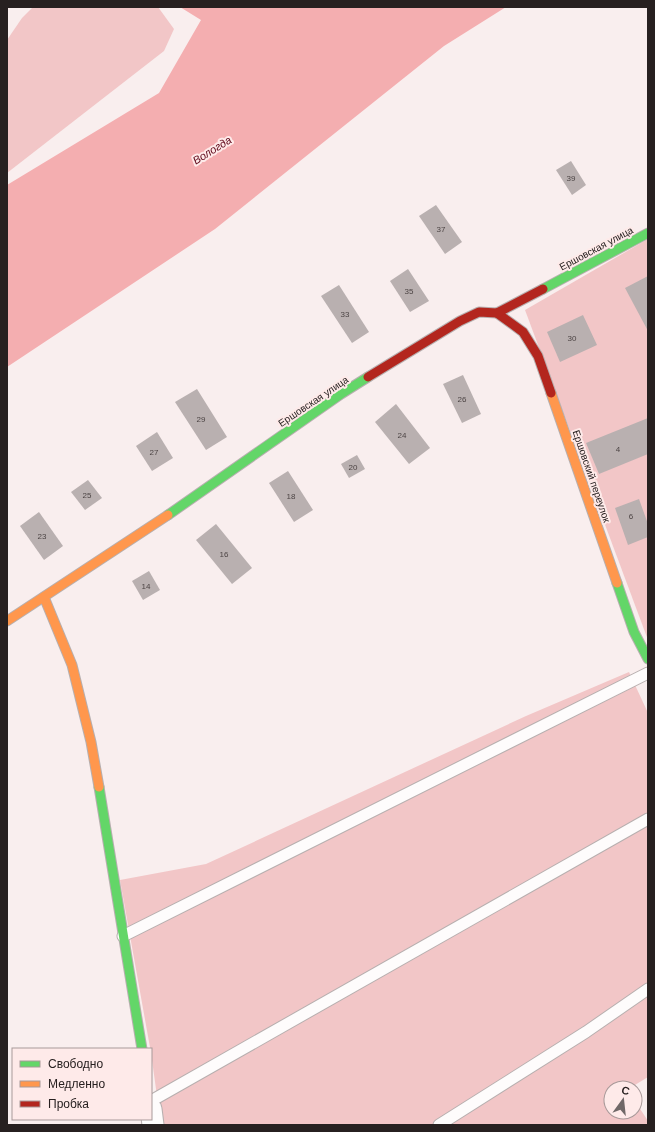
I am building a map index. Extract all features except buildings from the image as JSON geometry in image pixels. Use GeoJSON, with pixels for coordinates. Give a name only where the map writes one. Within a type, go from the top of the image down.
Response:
{"type":"FeatureCollection","features":[{"type":"Feature","properties":{"kind":"street","name":"Ершовская улица"},"geometry":{"type":"LineString","coordinates":[[7,621],[143,532],[341,394],[479,312],[497,313],[648,233]]}},
{"type":"Feature","properties":{"kind":"street","name":"Ершовский переулок"},"geometry":{"type":"LineString","coordinates":[[497,313],[523,332],[538,356],[634,632],[648,659]]}},
{"type":"Feature","properties":{"kind":"street"},"geometry":{"type":"LineString","coordinates":[[44,597],[72,665],[90,742],[142,1048]]}},
{"type":"Feature","properties":{"kind":"lane"},"geometry":{"type":"LineString","coordinates":[[123,936],[648,673]]}},
{"type":"Feature","properties":{"kind":"lane"},"geometry":{"type":"LineString","coordinates":[[152,1101],[648,818]]}},
{"type":"Feature","properties":{"kind":"lane"},"geometry":{"type":"LineString","coordinates":[[439,1125],[586,1032],[648,990]]}},
{"type":"Feature","properties":{"kind":"shaded area"},"geometry":{"type":"Polygon","coordinates":[[[33,7],[158,7],[174,29],[164,51],[7,173],[7,40],[22,18],[33,7]]]}},
{"type":"Feature","properties":{"kind":"shaded area"},"geometry":{"type":"Polygon","coordinates":[[[648,239],[648,640],[525,310],[648,239]]]}},
{"type":"Feature","properties":{"kind":"shaded area"},"geometry":{"type":"Polygon","coordinates":[[[629,672],[648,713],[648,1077],[643,1080],[603,1080],[603,1120],[643,1120],[643,1113],[648,1121],[648,1125],[161,1125],[152,1060],[152,1048],[150,1048],[120,880],[206,864],[526,716],[629,672]]]}},
{"type":"Feature","properties":{"kind":"water","name":"Вологда"},"geometry":{"type":"Polygon","coordinates":[[[180,7],[506,7],[444,46],[215,229],[7,367],[7,185],[159,93],[201,20],[180,7]]]}},
{"type":"Feature","properties":{"kind":"traffic: fast"},"geometry":{"type":"LineString","coordinates":[[543,289],[648,233]]}},
{"type":"Feature","properties":{"kind":"traffic: fast"},"geometry":{"type":"LineString","coordinates":[[168,515],[341,394],[368,377]]}},
{"type":"Feature","properties":{"kind":"traffic: fast"},"geometry":{"type":"LineString","coordinates":[[617,583],[634,632],[648,659]]}},
{"type":"Feature","properties":{"kind":"traffic: fast"},"geometry":{"type":"LineString","coordinates":[[99,787],[142,1048]]}},
{"type":"Feature","properties":{"kind":"traffic: slow"},"geometry":{"type":"LineString","coordinates":[[551,393],[617,583]]}},
{"type":"Feature","properties":{"kind":"traffic: slow"},"geometry":{"type":"LineString","coordinates":[[7,621],[168,515]]}},
{"type":"Feature","properties":{"kind":"traffic: slow"},"geometry":{"type":"LineString","coordinates":[[44,597],[72,665],[91,742],[99,787]]}},
{"type":"Feature","properties":{"kind":"traffic: jam"},"geometry":{"type":"LineString","coordinates":[[368,377],[460,321],[479,312],[497,313],[543,289]]}},
{"type":"Feature","properties":{"kind":"traffic: jam"},"geometry":{"type":"LineString","coordinates":[[497,313],[523,332],[538,356],[551,393]]}}]}
